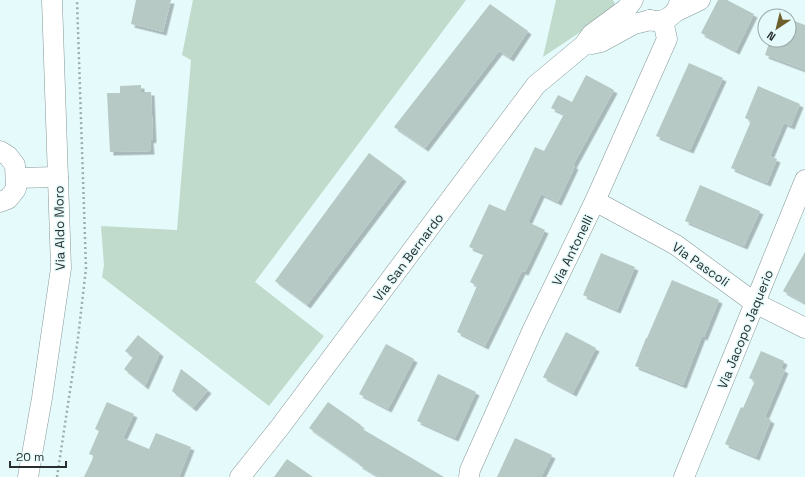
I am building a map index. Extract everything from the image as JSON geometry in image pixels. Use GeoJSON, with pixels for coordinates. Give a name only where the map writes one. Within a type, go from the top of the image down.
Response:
{"type":"FeatureCollection","features":[{"type":"Feature","properties":{"kind":"street","name":"Via Aldo Moro"},"geometry":{"type":"LineString","coordinates":[[28,477],[42,398],[61,268],[52,0]]}},
{"type":"Feature","properties":{"kind":"street"},"geometry":{"type":"LineString","coordinates":[[634,0],[637,10],[642,15],[667,13]]}},
{"type":"Feature","properties":{"kind":"street","name":"Via San Bernardo"},"geometry":{"type":"LineString","coordinates":[[240,477],[280,427],[536,85],[584,45],[592,34],[626,9],[634,0]]}},
{"type":"Feature","properties":{"kind":"street","name":"Via San Bernardo"},"geometry":{"type":"LineString","coordinates":[[584,45],[600,42],[634,24],[700,0]]}},
{"type":"Feature","properties":{"kind":"street","name":"Via Antonelli"},"geometry":{"type":"LineString","coordinates":[[468,477],[533,329],[595,201],[667,39],[667,13]]}},
{"type":"Feature","properties":{"kind":"street"},"geometry":{"type":"LineString","coordinates":[[0,152],[8,156],[15,165],[16,178],[16,189],[8,199],[0,202]]}},
{"type":"Feature","properties":{"kind":"street"},"geometry":{"type":"LineString","coordinates":[[16,178],[58,177]]}},
{"type":"Feature","properties":{"kind":"street","name":"Via Jacopo Jaquerio"},"geometry":{"type":"LineString","coordinates":[[684,477],[805,180]]}},
{"type":"Feature","properties":{"kind":"street","name":"Via Pascoli"},"geometry":{"type":"LineString","coordinates":[[595,201],[676,246],[755,303],[805,328]]}},
{"type":"Feature","properties":{"kind":"green space"},"geometry":{"type":"Polygon","coordinates":[[[193,0],[466,0],[255,282],[324,336],[269,406],[102,277],[104,265],[101,226],[177,230],[191,60],[182,55],[193,0]]]}},
{"type":"Feature","properties":{"kind":"green space"},"geometry":{"type":"Polygon","coordinates":[[[556,0],[613,0],[615,4],[613,10],[543,57],[556,0]]]}},
{"type":"Feature","properties":{"kind":"building"},"geometry":{"type":"Polygon","coordinates":[[[136,0],[171,0],[163,32],[131,24],[136,0]]]}},
{"type":"Feature","properties":{"kind":"building"},"geometry":{"type":"Polygon","coordinates":[[[718,0],[727,0],[754,14],[736,51],[701,33],[718,0]]]}},
{"type":"Feature","properties":{"kind":"building"},"geometry":{"type":"Polygon","coordinates":[[[490,4],[528,31],[510,58],[499,51],[425,148],[394,127],[490,4]]]}},
{"type":"Feature","properties":{"kind":"building"},"geometry":{"type":"Polygon","coordinates":[[[797,22],[805,25],[805,70],[765,55],[767,48],[797,48],[797,22]]]}},
{"type":"Feature","properties":{"kind":"building"},"geometry":{"type":"Polygon","coordinates":[[[689,63],[723,78],[690,150],[656,136],[689,63]]]}},
{"type":"Feature","properties":{"kind":"building"},"geometry":{"type":"Polygon","coordinates":[[[586,75],[614,90],[573,165],[575,166],[558,202],[541,194],[528,222],[545,230],[525,272],[522,271],[485,346],[457,332],[477,286],[470,282],[484,253],[469,247],[489,204],[505,211],[535,147],[544,151],[564,114],[551,108],[558,95],[572,102],[586,75]]]}},
{"type":"Feature","properties":{"kind":"building"},"geometry":{"type":"Polygon","coordinates":[[[141,85],[141,92],[151,92],[153,139],[150,140],[151,151],[110,152],[107,93],[120,93],[120,86],[141,85]]]}},
{"type":"Feature","properties":{"kind":"building"},"geometry":{"type":"Polygon","coordinates":[[[758,86],[800,104],[791,126],[784,123],[770,156],[777,159],[767,183],[731,168],[751,121],[745,118],[758,86]]]}},
{"type":"Feature","properties":{"kind":"building"},"geometry":{"type":"Polygon","coordinates":[[[369,153],[403,178],[307,305],[275,281],[369,153]]]}},
{"type":"Feature","properties":{"kind":"building"},"geometry":{"type":"Polygon","coordinates":[[[700,185],[760,211],[744,246],[685,221],[700,185]]]}},
{"type":"Feature","properties":{"kind":"building"},"geometry":{"type":"Polygon","coordinates":[[[805,252],[805,303],[783,291],[805,252]]]}},
{"type":"Feature","properties":{"kind":"building"},"geometry":{"type":"Polygon","coordinates":[[[601,253],[635,267],[617,310],[583,295],[601,253]]]}},
{"type":"Feature","properties":{"kind":"building"},"geometry":{"type":"Polygon","coordinates":[[[672,280],[719,300],[704,337],[702,336],[683,385],[635,366],[672,280]]]}},
{"type":"Feature","properties":{"kind":"building"},"geometry":{"type":"Polygon","coordinates":[[[566,332],[596,348],[573,393],[543,377],[566,332]]]}},
{"type":"Feature","properties":{"kind":"building"},"geometry":{"type":"Polygon","coordinates":[[[138,335],[160,353],[145,386],[124,369],[133,357],[125,351],[138,335]]]}},
{"type":"Feature","properties":{"kind":"building"},"geometry":{"type":"Polygon","coordinates":[[[386,344],[414,359],[388,409],[359,394],[386,344]]]}},
{"type":"Feature","properties":{"kind":"building"},"geometry":{"type":"Polygon","coordinates":[[[761,351],[784,361],[781,368],[785,370],[765,417],[771,420],[756,457],[725,444],[741,407],[743,408],[755,381],[749,378],[761,351]]]}},
{"type":"Feature","properties":{"kind":"building"},"geometry":{"type":"Polygon","coordinates":[[[181,369],[208,390],[193,408],[172,391],[181,369]]]}},
{"type":"Feature","properties":{"kind":"building"},"geometry":{"type":"Polygon","coordinates":[[[438,374],[476,392],[455,438],[417,421],[438,374]]]}},
{"type":"Feature","properties":{"kind":"building"},"geometry":{"type":"Polygon","coordinates":[[[107,402],[134,414],[123,438],[149,449],[156,433],[191,447],[179,477],[84,477],[94,456],[89,454],[99,431],[95,429],[107,402]]]}},
{"type":"Feature","properties":{"kind":"building"},"geometry":{"type":"Polygon","coordinates":[[[328,402],[361,425],[359,427],[444,477],[379,477],[359,465],[360,464],[309,428],[328,402]]]}},
{"type":"Feature","properties":{"kind":"building"},"geometry":{"type":"Polygon","coordinates":[[[515,438],[552,455],[541,477],[497,477],[515,438]]]}},
{"type":"Feature","properties":{"kind":"building"},"geometry":{"type":"Polygon","coordinates":[[[287,459],[313,477],[274,477],[287,459]]]}}]}
